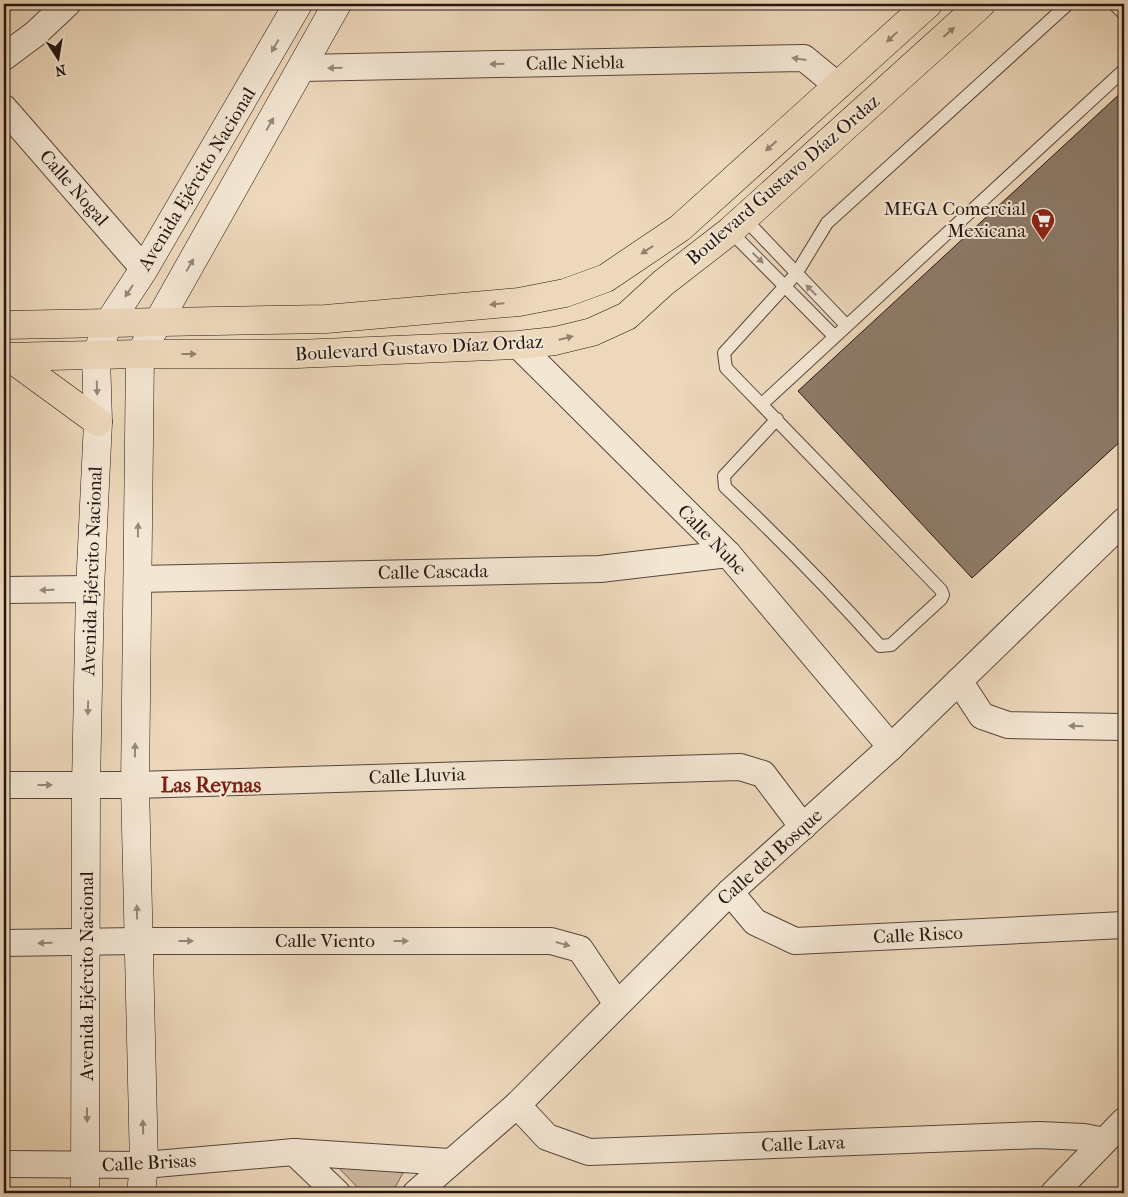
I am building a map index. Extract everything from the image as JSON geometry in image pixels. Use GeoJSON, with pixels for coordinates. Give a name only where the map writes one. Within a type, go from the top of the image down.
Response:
{"type":"FeatureCollection","features":[{"type":"Feature","properties":{"kind":"main road","name":"Avenida Ejército Nacional"},"geometry":{"type":"LineString","coordinates":[[85,1193],[87,1166],[86,785],[90,589],[98,422],[96,356],[108,324],[144,269],[298,4]]}},
{"type":"Feature","properties":{"kind":"main road","name":"Avenida Ejército Nacional"},"geometry":{"type":"LineString","coordinates":[[141,1193],[144,1165],[137,941],[135,785],[140,354],[337,4]]}},
{"type":"Feature","properties":{"kind":"main road","name":"Boulevard Gustavo Díaz Ordaz"},"geometry":{"type":"LineString","coordinates":[[4,325],[326,319],[519,302],[565,293],[606,278],[680,228],[928,4]]}},
{"type":"Feature","properties":{"kind":"main road","name":"Boulevard Gustavo Díaz Ordaz"},"geometry":{"type":"LineString","coordinates":[[7,357],[140,354],[297,354],[518,345],[555,341],[592,332],[627,316],[663,283],[737,225],[981,4]]}},
{"type":"Feature","properties":{"kind":"main road"},"geometry":{"type":"LineString","coordinates":[[7,357],[98,422]]}},
{"type":"Feature","properties":{"kind":"street"},"geometry":{"type":"LineString","coordinates":[[4,57],[35,34],[67,4]]}},
{"type":"Feature","properties":{"kind":"street","name":"Calle Niebla"},"geometry":{"type":"LineString","coordinates":[[302,68],[804,58],[838,86]]}},
{"type":"Feature","properties":{"kind":"street","name":"Calle Nogal"},"geometry":{"type":"LineString","coordinates":[[4,108],[144,269]]}},
{"type":"Feature","properties":{"kind":"street","name":"Calle Nube"},"geometry":{"type":"LineString","coordinates":[[518,345],[728,554],[891,747]]}},
{"type":"Feature","properties":{"kind":"street","name":"Calle del Bosque"},"geometry":{"type":"LineString","coordinates":[[416,1193],[449,1162],[517,1105],[730,892],[891,747],[1124,521]]}},
{"type":"Feature","properties":{"kind":"street","name":"Calle Cascada"},"geometry":{"type":"LineString","coordinates":[[138,578],[600,570],[728,554]]}},
{"type":"Feature","properties":{"kind":"street"},"geometry":{"type":"LineString","coordinates":[[4,590],[90,589]]}},
{"type":"Feature","properties":{"kind":"street"},"geometry":{"type":"LineString","coordinates":[[959,681],[982,716],[1008,725],[1124,727]]}},
{"type":"Feature","properties":{"kind":"street","name":"Calle Lluvia"},"geometry":{"type":"LineString","coordinates":[[4,785],[135,785],[740,766],[763,774],[802,827]]}},
{"type":"Feature","properties":{"kind":"street","name":"Calle Risco"},"geometry":{"type":"LineString","coordinates":[[730,892],[755,922],[795,941],[1124,925]]}},
{"type":"Feature","properties":{"kind":"street","name":"Calle Viento"},"geometry":{"type":"LineString","coordinates":[[4,944],[137,941],[551,941],[580,949],[617,1004]]}},
{"type":"Feature","properties":{"kind":"street","name":"Calle Lava"},"geometry":{"type":"LineString","coordinates":[[517,1105],[547,1137],[589,1152],[1039,1135],[1084,1137],[1104,1141]]}},
{"type":"Feature","properties":{"kind":"street"},"geometry":{"type":"LineString","coordinates":[[1054,1193],[1124,1121]]}},
{"type":"Feature","properties":{"kind":"street"},"geometry":{"type":"LineString","coordinates":[[294,1152],[337,1193]]}},
{"type":"Feature","properties":{"kind":"street","name":"Calle Brisas"},"geometry":{"type":"LineString","coordinates":[[4,1164],[144,1165],[294,1152],[449,1162]]}},
{"type":"Feature","properties":{"kind":"lane"},"geometry":{"type":"LineString","coordinates":[[777,419],[724,476],[724,487],[764,524],[846,607],[880,646],[891,645],[941,599],[941,590],[777,419],[726,368],[724,353],[796,274],[827,223],[1068,4]]}},
{"type":"Feature","properties":{"kind":"lane"},"geometry":{"type":"LineString","coordinates":[[1114,4],[1124,14]]}},
{"type":"Feature","properties":{"kind":"lane"},"geometry":{"type":"LineString","coordinates":[[762,404],[1124,70]]}},
{"type":"Feature","properties":{"kind":"lane"},"geometry":{"type":"LineString","coordinates":[[737,225],[796,274],[846,325]]}},
{"type":"Feature","properties":{"kind":"lane"},"geometry":{"type":"LineString","coordinates":[[737,225],[786,286],[834,336]]}},
{"type":"Feature","properties":{"kind":"shaded area"},"geometry":{"type":"Polygon","coordinates":[[[332,1161],[403,1173],[392,1193],[363,1193],[332,1161]]]}},
{"type":"Feature","properties":{"kind":"building","name":"MEGA Comercial Mexicana"},"geometry":{"type":"Polygon","coordinates":[[[1124,90],[1124,438],[972,578],[798,391],[1124,90]]]}},
{"type":"Feature","properties":{"kind":"place","name":"MEGA Comercial Mexicana"},"geometry":{"type":"Point","coordinates":[1043,241]}},
{"type":"Feature","properties":{"kind":"district","name":"Las Reynas"},"geometry":{"type":"Point","coordinates":[211,785]}}]}
